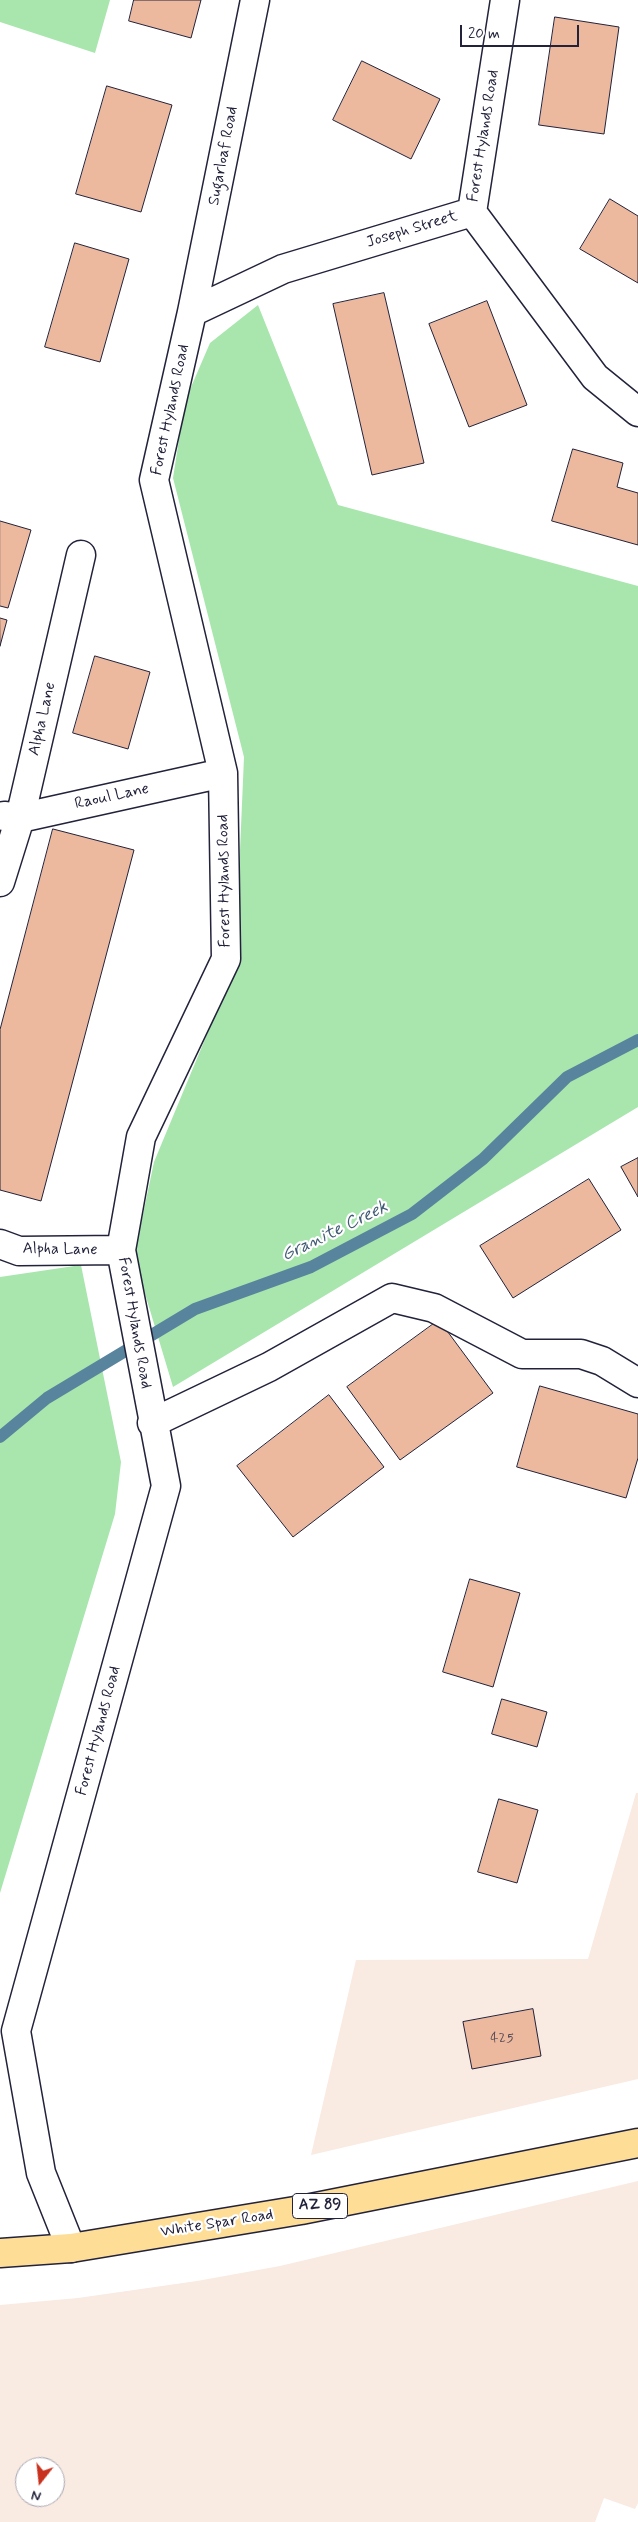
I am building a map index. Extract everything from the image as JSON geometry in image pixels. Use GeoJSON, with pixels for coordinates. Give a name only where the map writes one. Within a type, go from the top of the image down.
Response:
{"type":"FeatureCollection","features":[{"type":"Feature","properties":{"kind":"main road","name":"White Spar Road"},"geometry":{"type":"LineString","coordinates":[[0,2253],[71,2248],[301,2210],[638,2143]]}},
{"type":"Feature","properties":{"kind":"street","name":"Sugarloaf Road"},"geometry":{"type":"LineString","coordinates":[[192,312],[255,0]]}},
{"type":"Feature","properties":{"kind":"street","name":"Forest Hylands Road"},"geometry":{"type":"LineString","coordinates":[[472,212],[504,0]]}},
{"type":"Feature","properties":{"kind":"street","name":"Joseph Street"},"geometry":{"type":"LineString","coordinates":[[192,312],[283,269],[472,212],[595,378],[638,412]]}},
{"type":"Feature","properties":{"kind":"street","name":"Forest Hylands Road"},"geometry":{"type":"LineString","coordinates":[[71,2248],[41,2173],[16,2030],[166,1486],[152,1423],[121,1250],[141,1137],[226,959],[223,773],[154,480],[192,312]]}},
{"type":"Feature","properties":{"kind":"street","name":"Alpha Lane"},"geometry":{"type":"LineString","coordinates":[[0,882],[10,817],[81,555]]}},
{"type":"Feature","properties":{"kind":"street","name":"Raoul Lane"},"geometry":{"type":"LineString","coordinates":[[10,817],[223,773]]}},
{"type":"Feature","properties":{"kind":"street","name":"Alpha Lane"},"geometry":{"type":"LineString","coordinates":[[0,1244],[19,1251],[121,1250]]}},
{"type":"Feature","properties":{"kind":"street"},"geometry":{"type":"LineString","coordinates":[[152,1423],[269,1367],[392,1298],[434,1308],[522,1354],[582,1354],[602,1361],[638,1383]]}},
{"type":"Feature","properties":{"kind":"shaded area"},"geometry":{"type":"Polygon","coordinates":[[[636,1793],[638,1793],[638,2079],[311,2155],[356,1960],[588,1959],[636,1793]]]}},
{"type":"Feature","properties":{"kind":"shaded area"},"geometry":{"type":"Polygon","coordinates":[[[638,2181],[638,2503],[635,2509],[604,2498],[595,2522],[0,2522],[0,2305],[78,2298],[197,2281],[280,2266],[638,2181]]]}},
{"type":"Feature","properties":{"kind":"green space"},"geometry":{"type":"Polygon","coordinates":[[[0,0],[110,0],[95,53],[0,22],[0,0]]]}},
{"type":"Feature","properties":{"kind":"green space"},"geometry":{"type":"Polygon","coordinates":[[[258,305],[338,505],[638,586],[638,1107],[173,1387],[134,1257],[154,1162],[235,967],[244,757],[173,478],[185,401],[210,343],[258,305]]]}},
{"type":"Feature","properties":{"kind":"green space"},"geometry":{"type":"Polygon","coordinates":[[[81,1265],[121,1462],[115,1514],[0,1893],[0,1277],[81,1265]]]}},
{"type":"Feature","properties":{"kind":"building"},"geometry":{"type":"Polygon","coordinates":[[[134,0],[201,0],[191,38],[129,21],[134,0]]]}},
{"type":"Feature","properties":{"kind":"building"},"geometry":{"type":"Polygon","coordinates":[[[555,17],[619,27],[604,134],[539,125],[555,17]]]}},
{"type":"Feature","properties":{"kind":"building"},"geometry":{"type":"Polygon","coordinates":[[[362,61],[440,99],[411,159],[333,120],[362,61]]]}},
{"type":"Feature","properties":{"kind":"building"},"geometry":{"type":"Polygon","coordinates":[[[107,86],[172,105],[141,212],[76,194],[107,86]]]}},
{"type":"Feature","properties":{"kind":"building"},"geometry":{"type":"Polygon","coordinates":[[[610,199],[638,216],[638,283],[580,249],[610,199]]]}},
{"type":"Feature","properties":{"kind":"building"},"geometry":{"type":"Polygon","coordinates":[[[75,243],[129,259],[100,362],[45,347],[75,243]]]}},
{"type":"Feature","properties":{"kind":"building"},"geometry":{"type":"Polygon","coordinates":[[[384,293],[424,463],[372,475],[333,304],[384,293]]]}},
{"type":"Feature","properties":{"kind":"building"},"geometry":{"type":"Polygon","coordinates":[[[487,301],[527,405],[469,427],[429,324],[487,301]]]}},
{"type":"Feature","properties":{"kind":"building"},"geometry":{"type":"Polygon","coordinates":[[[573,449],[623,463],[617,487],[638,493],[638,545],[552,521],[573,449]]]}},
{"type":"Feature","properties":{"kind":"building"},"geometry":{"type":"Polygon","coordinates":[[[0,521],[31,530],[8,608],[0,606],[0,521]]]}},
{"type":"Feature","properties":{"kind":"building"},"geometry":{"type":"Polygon","coordinates":[[[0,618],[7,620],[0,646],[0,618]]]}},
{"type":"Feature","properties":{"kind":"building"},"geometry":{"type":"Polygon","coordinates":[[[95,656],[150,672],[128,749],[73,733],[95,656]]]}},
{"type":"Feature","properties":{"kind":"building"},"geometry":{"type":"Polygon","coordinates":[[[53,829],[134,850],[41,1201],[0,1190],[0,1030],[53,829]]]}},
{"type":"Feature","properties":{"kind":"building"},"geometry":{"type":"Polygon","coordinates":[[[638,1158],[638,1197],[621,1167],[638,1158]]]}},
{"type":"Feature","properties":{"kind":"building"},"geometry":{"type":"Polygon","coordinates":[[[589,1179],[621,1230],[513,1298],[480,1246],[589,1179]]]}},
{"type":"Feature","properties":{"kind":"building"},"geometry":{"type":"Polygon","coordinates":[[[439,1320],[493,1393],[400,1460],[347,1387],[439,1320]]]}},
{"type":"Feature","properties":{"kind":"building"},"geometry":{"type":"Polygon","coordinates":[[[540,1386],[638,1414],[638,1458],[626,1498],[517,1467],[540,1386]]]}},
{"type":"Feature","properties":{"kind":"building"},"geometry":{"type":"Polygon","coordinates":[[[329,1395],[384,1467],[293,1537],[237,1466],[329,1395]]]}},
{"type":"Feature","properties":{"kind":"building"},"geometry":{"type":"Polygon","coordinates":[[[470,1579],[520,1593],[493,1687],[443,1672],[470,1579]]]}},
{"type":"Feature","properties":{"kind":"building"},"geometry":{"type":"Polygon","coordinates":[[[502,1699],[547,1712],[537,1747],[492,1734],[502,1699]]]}},
{"type":"Feature","properties":{"kind":"building"},"geometry":{"type":"Polygon","coordinates":[[[499,1799],[538,1810],[517,1883],[478,1872],[499,1799]]]}},
{"type":"Feature","properties":{"kind":"building"},"geometry":{"type":"Polygon","coordinates":[[[533,2009],[541,2056],[472,2069],[463,2022],[533,2009]]]}},
{"type":"Feature","properties":{"kind":"waterway","name":"Granite Creek"},"geometry":{"type":"LineString","coordinates":[[0,1437],[47,1398],[195,1309],[311,1267],[412,1214],[483,1159],[567,1077],[638,1040]]}}]}
